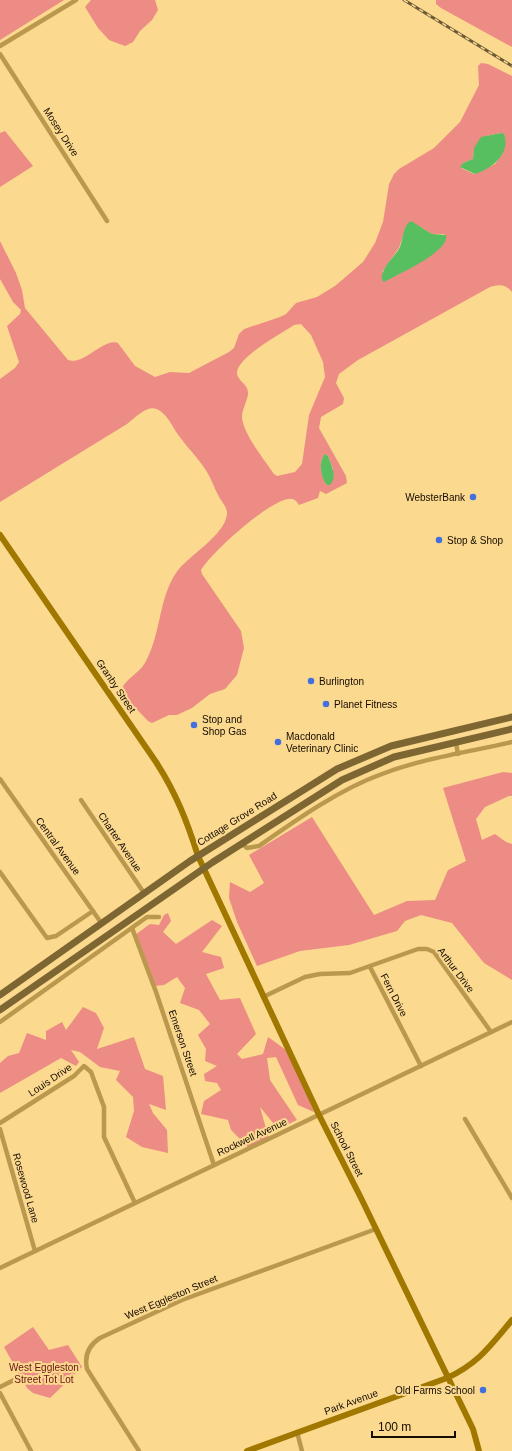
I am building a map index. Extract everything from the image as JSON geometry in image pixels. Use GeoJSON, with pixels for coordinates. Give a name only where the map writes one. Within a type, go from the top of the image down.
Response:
{"type":"FeatureCollection","features":[{"type":"Feature","properties":{"kind":"main road","name":"Granby Street"},"geometry":{"type":"LineString","coordinates":[[0,535],[170,784],[183,810],[198,856]]}},
{"type":"Feature","properties":{"kind":"main road","name":"Cottage Grove Road"},"geometry":{"type":"LineString","coordinates":[[0,994],[198,856],[337,769],[391,746],[512,717]]}},
{"type":"Feature","properties":{"kind":"main road"},"geometry":{"type":"LineString","coordinates":[[0,1010],[204,869],[304,803],[348,777],[394,757],[512,729]]}},
{"type":"Feature","properties":{"kind":"main road"},"geometry":{"type":"LineString","coordinates":[[391,746],[394,757]]}},
{"type":"Feature","properties":{"kind":"main road","name":"School Street"},"geometry":{"type":"LineString","coordinates":[[198,856],[319,1116],[376,1229],[475,1434],[479,1451]]}},
{"type":"Feature","properties":{"kind":"main road","name":"Park Avenue"},"geometry":{"type":"LineString","coordinates":[[247,1451],[448,1378],[477,1361],[512,1320]]}},
{"type":"Feature","properties":{"kind":"street"},"geometry":{"type":"LineString","coordinates":[[0,46],[76,0]]}},
{"type":"Feature","properties":{"kind":"street","name":"Mosey Drive"},"geometry":{"type":"LineString","coordinates":[[0,54],[107,221]]}},
{"type":"Feature","properties":{"kind":"street"},"geometry":{"type":"LineString","coordinates":[[242,844],[248,848],[259,846],[310,812],[352,788],[382,774],[407,766],[512,742]]}},
{"type":"Feature","properties":{"kind":"street"},"geometry":{"type":"LineString","coordinates":[[456,743],[458,754]]}},
{"type":"Feature","properties":{"kind":"street","name":"Central Avenue"},"geometry":{"type":"LineString","coordinates":[[0,779],[102,924]]}},
{"type":"Feature","properties":{"kind":"street","name":"Charter Avenue"},"geometry":{"type":"LineString","coordinates":[[81,800],[144,893]]}},
{"type":"Feature","properties":{"kind":"street"},"geometry":{"type":"LineString","coordinates":[[304,803],[310,812]]}},
{"type":"Feature","properties":{"kind":"street"},"geometry":{"type":"LineString","coordinates":[[0,872],[47,938],[54,937],[93,911]]}},
{"type":"Feature","properties":{"kind":"street"},"geometry":{"type":"LineString","coordinates":[[0,1022],[147,917],[159,917]]}},
{"type":"Feature","properties":{"kind":"street","name":"Emerson Street"},"geometry":{"type":"LineString","coordinates":[[132,928],[156,992],[214,1165]]}},
{"type":"Feature","properties":{"kind":"street","name":"Arthur Drive"},"geometry":{"type":"LineString","coordinates":[[370,967],[418,949],[427,949],[434,952],[491,1032]]}},
{"type":"Feature","properties":{"kind":"street","name":"Fern Drive"},"geometry":{"type":"LineString","coordinates":[[263,996],[305,977],[320,974],[350,972],[370,967],[421,1066]]}},
{"type":"Feature","properties":{"kind":"street","name":"Rockwell Avenue"},"geometry":{"type":"LineString","coordinates":[[0,1268],[512,1022]]}},
{"type":"Feature","properties":{"kind":"street","name":"Louis Drive"},"geometry":{"type":"LineString","coordinates":[[0,1123],[74,1076],[84,1066],[91,1072],[104,1107],[104,1137],[135,1203]]}},
{"type":"Feature","properties":{"kind":"street"},"geometry":{"type":"LineString","coordinates":[[465,1119],[512,1198]]}},
{"type":"Feature","properties":{"kind":"street","name":"Rosewood Lane"},"geometry":{"type":"LineString","coordinates":[[0,1129],[35,1251]]}},
{"type":"Feature","properties":{"kind":"street","name":"West Eggleston Street"},"geometry":{"type":"LineString","coordinates":[[139,1451],[87,1368],[86,1354],[96,1340],[182,1300],[376,1229]]}},
{"type":"Feature","properties":{"kind":"street"},"geometry":{"type":"LineString","coordinates":[[0,1387],[16,1379]]}},
{"type":"Feature","properties":{"kind":"street"},"geometry":{"type":"LineString","coordinates":[[0,1393],[31,1451]]}},
{"type":"Feature","properties":{"kind":"street"},"geometry":{"type":"LineString","coordinates":[[297,1432],[302,1451]]}},
{"type":"Feature","properties":{"kind":"green space"},"geometry":{"type":"Polygon","coordinates":[[[0,0],[64,0],[0,40],[0,0]]]}},
{"type":"Feature","properties":{"kind":"green space"},"geometry":{"type":"Polygon","coordinates":[[[91,0],[155,0],[158,10],[152,20],[140,31],[133,42],[125,46],[109,40],[98,28],[85,7],[91,0]]]}},
{"type":"Feature","properties":{"kind":"green space"},"geometry":{"type":"Polygon","coordinates":[[[436,0],[512,0],[512,47],[441,8],[436,4],[436,0]]]}},
{"type":"Feature","properties":{"kind":"green space"},"geometry":{"type":"Polygon","coordinates":[[[481,63],[488,64],[512,76],[512,292],[507,287],[502,285],[490,287],[358,360],[339,374],[336,383],[344,398],[343,404],[321,417],[319,428],[346,476],[347,483],[326,494],[320,491],[318,498],[299,505],[294,500],[289,499],[268,508],[241,528],[207,562],[201,570],[202,574],[241,631],[244,648],[237,675],[225,689],[210,694],[192,708],[177,715],[169,715],[152,723],[148,721],[127,699],[123,686],[142,667],[152,649],[166,593],[170,583],[181,566],[220,530],[225,522],[227,514],[226,509],[205,469],[161,411],[151,408],[140,413],[127,424],[0,502],[0,379],[15,368],[19,362],[7,326],[20,314],[21,310],[13,302],[0,279],[0,241],[16,273],[22,290],[25,308],[68,360],[74,361],[81,359],[100,347],[112,342],[118,343],[135,366],[155,377],[170,372],[189,373],[234,348],[239,334],[244,329],[280,317],[286,314],[296,303],[317,297],[335,286],[363,262],[375,243],[383,222],[389,184],[394,174],[399,169],[434,148],[460,122],[479,85],[478,66],[481,63]],[[501,133],[486,136],[474,150],[473,159],[463,163],[461,168],[474,174],[495,164],[503,153],[501,133]],[[406,226],[399,248],[382,272],[396,276],[445,234],[432,234],[419,226],[406,226]],[[301,324],[294,325],[252,353],[244,360],[237,373],[248,391],[242,415],[246,432],[274,474],[277,476],[295,472],[302,464],[309,415],[325,377],[323,362],[311,335],[301,324]],[[325,454],[323,457],[321,470],[327,485],[333,469],[328,456],[325,454]]]}},
{"type":"Feature","properties":{"kind":"green space"},"geometry":{"type":"Polygon","coordinates":[[[5,131],[33,166],[0,187],[0,133],[5,131]]]}},
{"type":"Feature","properties":{"kind":"green space"},"geometry":{"type":"Polygon","coordinates":[[[503,772],[512,773],[512,796],[485,807],[476,819],[482,840],[495,834],[506,842],[512,844],[512,980],[484,963],[452,923],[421,915],[405,921],[397,931],[349,945],[300,951],[257,966],[237,922],[229,898],[230,882],[250,892],[264,883],[249,855],[312,817],[374,915],[407,901],[435,900],[448,870],[466,861],[443,788],[503,772]]]}},
{"type":"Feature","properties":{"kind":"green space"},"geometry":{"type":"Polygon","coordinates":[[[168,913],[171,921],[163,932],[176,944],[212,920],[222,926],[202,952],[221,957],[224,968],[206,974],[220,1000],[240,998],[256,1034],[237,1054],[242,1059],[263,1054],[268,1037],[289,1052],[314,1112],[298,1105],[276,1057],[267,1058],[270,1080],[297,1120],[278,1129],[260,1107],[269,1139],[249,1148],[231,1130],[228,1120],[201,1114],[204,1101],[221,1090],[217,1083],[205,1081],[204,1074],[217,1066],[205,1061],[206,1049],[198,1035],[210,1024],[199,1010],[180,1003],[185,988],[177,977],[164,985],[154,986],[135,935],[150,924],[159,925],[164,915],[168,913]]]}},
{"type":"Feature","properties":{"kind":"green space"},"geometry":{"type":"Polygon","coordinates":[[[83,1007],[96,1013],[104,1028],[97,1049],[134,1037],[145,1069],[163,1076],[166,1110],[149,1104],[153,1113],[167,1130],[168,1153],[142,1147],[126,1137],[134,1111],[133,1097],[116,1080],[120,1071],[100,1067],[80,1052],[71,1050],[79,1062],[76,1066],[61,1058],[0,1093],[0,1063],[8,1056],[19,1053],[27,1033],[46,1040],[46,1031],[62,1022],[66,1030],[83,1007]]]}},
{"type":"Feature","properties":{"kind":"green space","name":"West Eggleston Street Tot Lot"},"geometry":{"type":"Polygon","coordinates":[[[33,1327],[49,1350],[68,1345],[82,1367],[50,1398],[33,1393],[27,1388],[4,1347],[33,1327]]]}},
{"type":"Feature","properties":{"kind":"shaded area"},"geometry":{"type":"Polygon","coordinates":[[[501,133],[504,134],[505,148],[493,164],[475,174],[460,167],[463,163],[473,159],[474,148],[481,137],[501,133]]]}},
{"type":"Feature","properties":{"kind":"shaded area"},"geometry":{"type":"Polygon","coordinates":[[[411,221],[432,234],[446,235],[445,242],[440,249],[421,262],[384,282],[382,280],[383,271],[398,251],[406,226],[411,221]]]}},
{"type":"Feature","properties":{"kind":"shaded area"},"geometry":{"type":"Polygon","coordinates":[[[325,454],[328,456],[334,475],[330,485],[327,485],[325,482],[321,470],[323,457],[325,454]]]}},
{"type":"Feature","properties":{"kind":"railway"},"geometry":{"type":"LineString","coordinates":[[404,0],[512,66]]}},
{"type":"Feature","properties":{"kind":"place","name":"WebsterBank"},"geometry":{"type":"Point","coordinates":[473,497]}},
{"type":"Feature","properties":{"kind":"place","name":"Stop & Shop"},"geometry":{"type":"Point","coordinates":[439,540]}},
{"type":"Feature","properties":{"kind":"place","name":"Burlington"},"geometry":{"type":"Point","coordinates":[311,681]}},
{"type":"Feature","properties":{"kind":"place","name":"Planet Fitness"},"geometry":{"type":"Point","coordinates":[326,704]}},
{"type":"Feature","properties":{"kind":"place","name":"Stop and Shop Gas"},"geometry":{"type":"Point","coordinates":[194,725]}},
{"type":"Feature","properties":{"kind":"place","name":"Macdonald Veterinary Clinic"},"geometry":{"type":"Point","coordinates":[278,742]}},
{"type":"Feature","properties":{"kind":"place","name":"Old Farms School"},"geometry":{"type":"Point","coordinates":[483,1390]}}]}
